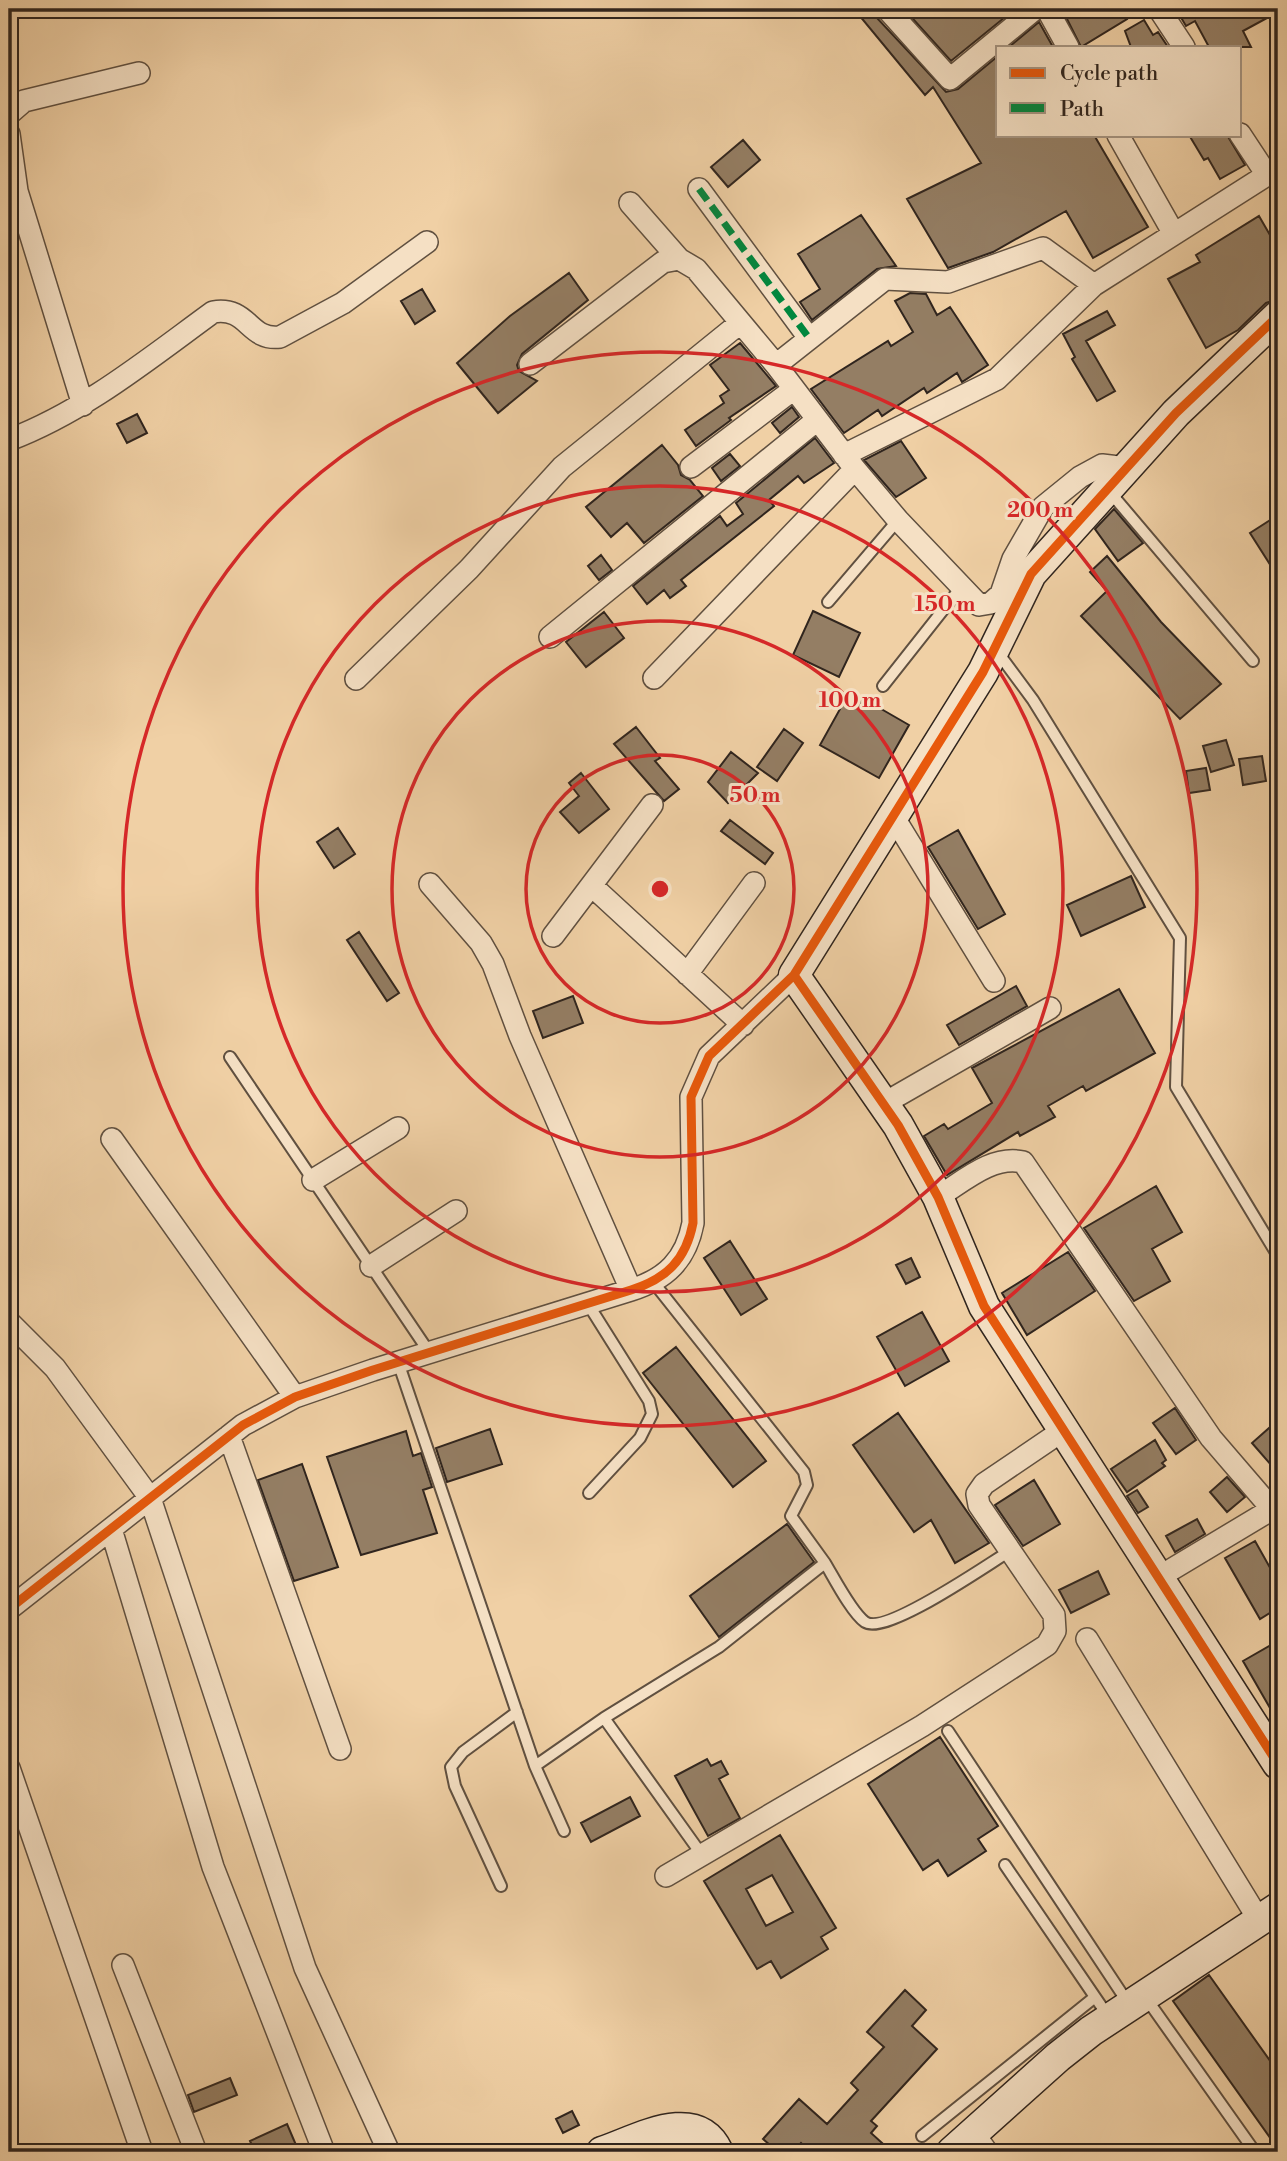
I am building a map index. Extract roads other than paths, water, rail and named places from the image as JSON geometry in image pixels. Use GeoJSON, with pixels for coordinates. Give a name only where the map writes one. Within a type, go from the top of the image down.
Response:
{"type":"FeatureCollection","features":[{"type":"Feature","properties":{"kind":"street"},"geometry":{"type":"LineString","coordinates":[[887,9],[950,79],[1035,9]]}},
{"type":"Feature","properties":{"kind":"street"},"geometry":{"type":"LineString","coordinates":[[1047,9],[1067,46]]}},
{"type":"Feature","properties":{"kind":"street"},"geometry":{"type":"LineString","coordinates":[[1158,9],[1183,46]]}},
{"type":"Feature","properties":{"kind":"street"},"geometry":{"type":"LineString","coordinates":[[9,114],[24,101],[139,74]]}},
{"type":"Feature","properties":{"kind":"street"},"geometry":{"type":"LineString","coordinates":[[9,134],[17,191],[83,405]]}},
{"type":"Feature","properties":{"kind":"street"},"geometry":{"type":"LineString","coordinates":[[1119,136],[1174,234]]}},
{"type":"Feature","properties":{"kind":"street"},"geometry":{"type":"LineString","coordinates":[[654,678],[849,462],[997,379],[1094,285],[1273,172],[1242,136]]}},
{"type":"Feature","properties":{"kind":"street"},"geometry":{"type":"LineString","coordinates":[[699,189],[809,338]]}},
{"type":"Feature","properties":{"kind":"street"},"geometry":{"type":"LineString","coordinates":[[630,204],[679,259],[696,269],[776,365],[849,462],[898,520],[979,605],[991,603],[1001,594],[1013,559],[1043,507],[1080,477],[1102,465],[1127,468]]}},
{"type":"Feature","properties":{"kind":"street"},"geometry":{"type":"LineString","coordinates":[[9,440],[45,426],[83,405],[213,313],[227,310],[240,315],[259,334],[269,338],[280,337],[343,303],[427,242]]}},
{"type":"Feature","properties":{"kind":"street"},"geometry":{"type":"LineString","coordinates":[[776,365],[886,279],[948,282],[1043,248],[1094,285]]}},
{"type":"Feature","properties":{"kind":"street"},"geometry":{"type":"LineString","coordinates":[[530,365],[663,262],[679,259]]}},
{"type":"Feature","properties":{"kind":"street"},"geometry":{"type":"LineString","coordinates":[[9,1609],[229,1436],[295,1397],[429,1352],[654,1283],[667,1275],[690,1239],[693,1223],[691,1097],[709,1056],[794,975],[983,672],[1031,574],[1176,413],[1278,316]]}},
{"type":"Feature","properties":{"kind":"street"},"geometry":{"type":"LineString","coordinates":[[356,679],[469,569],[562,467],[740,323]]}},
{"type":"Feature","properties":{"kind":"street"},"geometry":{"type":"LineString","coordinates":[[691,467],[794,389]]}},
{"type":"Feature","properties":{"kind":"street"},"geometry":{"type":"LineString","coordinates":[[550,637],[817,420]]}},
{"type":"Feature","properties":{"kind":"street"},"geometry":{"type":"LineString","coordinates":[[553,936],[652,805]]}},
{"type":"Feature","properties":{"kind":"street"},"geometry":{"type":"LineString","coordinates":[[893,816],[994,981]]}},
{"type":"Feature","properties":{"kind":"street"},"geometry":{"type":"LineString","coordinates":[[687,974],[754,883]]}},
{"type":"Feature","properties":{"kind":"street"},"geometry":{"type":"LineString","coordinates":[[430,884],[481,943],[493,964],[520,1035],[631,1290]]}},
{"type":"Feature","properties":{"kind":"street"},"geometry":{"type":"LineString","coordinates":[[592,886],[743,1025]]}},
{"type":"Feature","properties":{"kind":"street"},"geometry":{"type":"LineString","coordinates":[[794,975],[883,1104],[939,1197],[984,1306],[1278,1764]]}},
{"type":"Feature","properties":{"kind":"street"},"geometry":{"type":"LineString","coordinates":[[883,1104],[1050,1008]]}},
{"type":"Feature","properties":{"kind":"street"},"geometry":{"type":"LineString","coordinates":[[313,1180],[398,1128]]}},
{"type":"Feature","properties":{"kind":"street"},"geometry":{"type":"LineString","coordinates":[[112,1139],[295,1397]]}},
{"type":"Feature","properties":{"kind":"street"},"geometry":{"type":"LineString","coordinates":[[939,1197],[994,1163],[1009,1159],[1023,1163],[1211,1438],[1276,1512],[1159,1577]]}},
{"type":"Feature","properties":{"kind":"street"},"geometry":{"type":"LineString","coordinates":[[371,1266],[456,1211]]}},
{"type":"Feature","properties":{"kind":"street"},"geometry":{"type":"LineString","coordinates":[[9,1322],[55,1368],[150,1498],[304,1968],[389,2152]]}},
{"type":"Feature","properties":{"kind":"street"},"geometry":{"type":"LineString","coordinates":[[666,1876],[922,1726],[1047,1645],[1055,1632],[1054,1615],[979,1505],[977,1494],[984,1484],[1065,1429]]}},
{"type":"Feature","properties":{"kind":"street"},"geometry":{"type":"LineString","coordinates":[[229,1436],[340,1749]]}},
{"type":"Feature","properties":{"kind":"street"},"geometry":{"type":"LineString","coordinates":[[111,1529],[213,1867],[324,2152]]}},
{"type":"Feature","properties":{"kind":"street"},"geometry":{"type":"LineString","coordinates":[[971,2146],[1058,2056],[1120,2004],[1269,1914],[1087,1639]]}},
{"type":"Feature","properties":{"kind":"street"},"geometry":{"type":"LineString","coordinates":[[9,1768],[142,2152]]}},
{"type":"Feature","properties":{"kind":"street"},"geometry":{"type":"LineString","coordinates":[[123,1965],[196,2152]]}},
{"type":"Feature","properties":{"kind":"street"},"geometry":{"type":"LineString","coordinates":[[602,2152],[678,2126],[695,2128],[714,2143],[718,2152]]}},
{"type":"Feature","properties":{"kind":"lane"},"geometry":{"type":"LineString","coordinates":[[1107,489],[1253,661]]}},
{"type":"Feature","properties":{"kind":"lane"},"geometry":{"type":"LineString","coordinates":[[828,603],[898,520]]}},
{"type":"Feature","properties":{"kind":"lane"},"geometry":{"type":"LineString","coordinates":[[883,686],[962,586]]}},
{"type":"Feature","properties":{"kind":"lane"},"geometry":{"type":"LineString","coordinates":[[995,648],[1033,700],[1180,938],[1177,1087],[1278,1256]]}},
{"type":"Feature","properties":{"kind":"lane"},"geometry":{"type":"LineString","coordinates":[[230,1057],[429,1352]]}},
{"type":"Feature","properties":{"kind":"lane"},"geometry":{"type":"LineString","coordinates":[[654,1283],[804,1472],[807,1485],[791,1516],[863,1620],[875,1625],[906,1614],[1010,1551]]}},
{"type":"Feature","properties":{"kind":"lane"},"geometry":{"type":"LineString","coordinates":[[588,1304],[649,1401],[652,1414],[640,1438],[589,1493]]}},
{"type":"Feature","properties":{"kind":"lane"},"geometry":{"type":"LineString","coordinates":[[398,1362],[535,1766],[564,1831]]}},
{"type":"Feature","properties":{"kind":"lane"},"geometry":{"type":"LineString","coordinates":[[535,1766],[604,1718],[719,1647],[825,1563]]}},
{"type":"Feature","properties":{"kind":"lane"},"geometry":{"type":"LineString","coordinates":[[502,1886],[455,1786],[451,1767],[463,1752],[517,1712]]}},
{"type":"Feature","properties":{"kind":"lane"},"geometry":{"type":"LineString","coordinates":[[604,1718],[702,1855]]}},
{"type":"Feature","properties":{"kind":"lane"},"geometry":{"type":"LineString","coordinates":[[948,1731],[1120,2004]]}},
{"type":"Feature","properties":{"kind":"lane"},"geometry":{"type":"LineString","coordinates":[[1005,1865],[1120,2004],[1255,2152]]}},
{"type":"Feature","properties":{"kind":"lane"},"geometry":{"type":"LineString","coordinates":[[922,2136],[1120,2004]]}}]}
